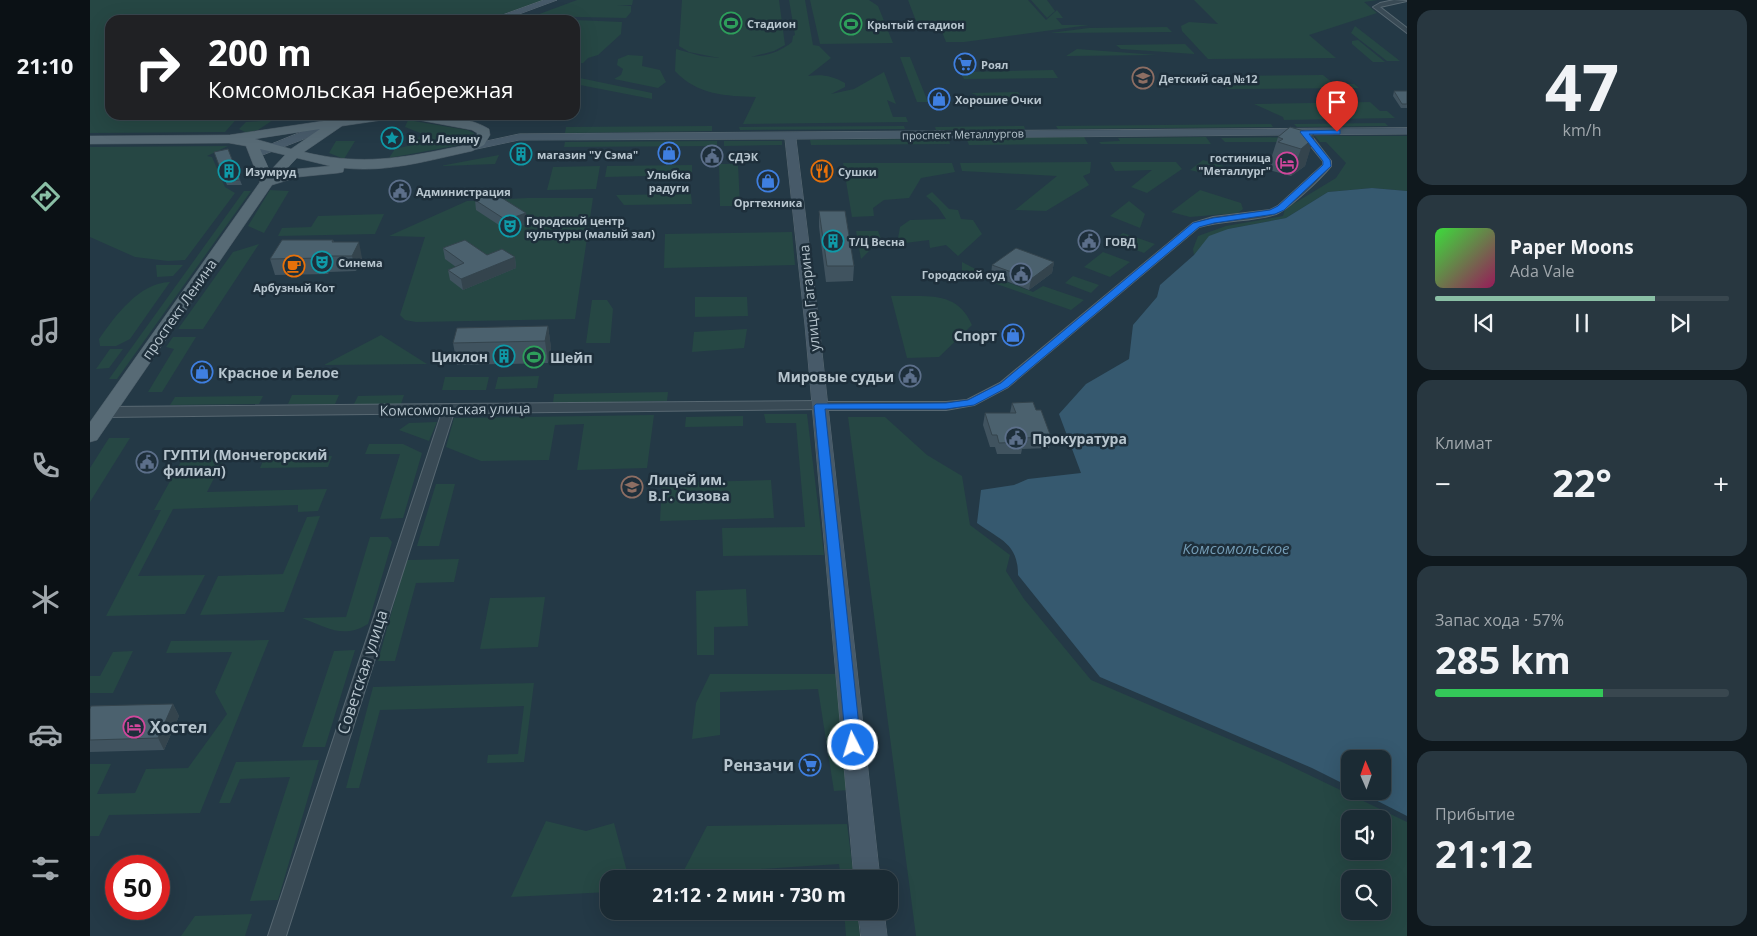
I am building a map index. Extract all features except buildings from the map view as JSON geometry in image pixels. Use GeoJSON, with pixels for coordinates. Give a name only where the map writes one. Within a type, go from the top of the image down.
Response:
{"type":"FeatureCollection","features":[{"type":"Feature","properties":{"kind":"main road"},"geometry":{"type":"LineString","coordinates":[[509,15],[553,0]]}},
{"type":"Feature","properties":{"kind":"main road"},"geometry":{"type":"LineString","coordinates":[[255,144],[339,120]]}},
{"type":"Feature","properties":{"kind":"main road"},"geometry":{"type":"LineString","coordinates":[[273,147],[341,120]]}},
{"type":"Feature","properties":{"kind":"main road","name":"проспект Ленина"},"geometry":{"type":"LineString","coordinates":[[90,436],[99,413],[267,182],[295,152],[343,120]]}},
{"type":"Feature","properties":{"kind":"main road"},"geometry":{"type":"LineString","coordinates":[[330,161],[323,154],[324,151],[345,120]]}},
{"type":"Feature","properties":{"kind":"main road"},"geometry":{"type":"LineString","coordinates":[[255,144],[267,182],[297,173],[384,164],[472,146],[480,142],[484,137],[484,132],[476,127],[439,120]]}},
{"type":"Feature","properties":{"kind":"main road","name":"проспект Металлургов"},"geometry":{"type":"LineString","coordinates":[[476,127],[519,137]]}},
{"type":"Feature","properties":{"kind":"main road","name":"проспект Металлургов"},"geometry":{"type":"LineString","coordinates":[[472,146],[519,137],[1407,132]]}},
{"type":"Feature","properties":{"kind":"main road","name":"улица Гагарина"},"geometry":{"type":"LineString","coordinates":[[790,135],[812,325],[866,870]]}},
{"type":"Feature","properties":{"kind":"main road"},"geometry":{"type":"LineString","coordinates":[[90,140],[229,139],[273,147],[330,161],[358,165],[384,164]]}},
{"type":"Feature","properties":{"kind":"main road"},"geometry":{"type":"LineString","coordinates":[[872,920],[874,936]]}},
{"type":"Feature","properties":{"kind":"street"},"geometry":{"type":"LineString","coordinates":[[1405,0],[1382,4],[1376,7],[1407,32]]}},
{"type":"Feature","properties":{"kind":"street"},"geometry":{"type":"LineString","coordinates":[[820,406],[946,406],[970,403],[991,393],[1004,385],[1196,225],[1213,220],[1272,212],[1281,208],[1327,166],[1327,161],[1304,132]]}},
{"type":"Feature","properties":{"kind":"street","name":"Комсомольская улица"},"geometry":{"type":"LineString","coordinates":[[99,413],[820,406]]}},
{"type":"Feature","properties":{"kind":"street","name":"Советская улица"},"geometry":{"type":"LineString","coordinates":[[277,936],[449,409]]}},
{"type":"Feature","properties":{"kind":"green space"},"geometry":{"type":"Polygon","coordinates":[[[90,0],[545,0],[501,15],[105,15],[105,120],[236,120],[225,132],[90,133],[90,0]]]}},
{"type":"Feature","properties":{"kind":"green space"},"geometry":{"type":"Polygon","coordinates":[[[577,0],[633,0],[632,5],[617,5],[631,6],[631,12],[626,18],[537,15],[577,0]]]}},
{"type":"Feature","properties":{"kind":"green space"},"geometry":{"type":"Polygon","coordinates":[[[682,0],[779,0],[785,45],[774,51],[751,57],[773,53],[792,42],[795,35],[789,0],[805,0],[813,45],[819,46],[831,58],[808,76],[827,76],[845,83],[845,87],[831,94],[854,89],[884,72],[896,104],[887,100],[893,117],[906,117],[908,122],[743,124],[756,97],[723,95],[702,90],[675,71],[676,49],[701,56],[719,58],[689,52],[679,46],[682,0]]]}},
{"type":"Feature","properties":{"kind":"green space","name":"Крытый стадион"},"geometry":{"type":"Polygon","coordinates":[[[810,0],[869,0],[878,6],[893,43],[820,44],[810,0]]]}},
{"type":"Feature","properties":{"kind":"green space"},"geometry":{"type":"Polygon","coordinates":[[[908,0],[1028,0],[1046,20],[1057,10],[1063,18],[1056,18],[1062,25],[1089,25],[964,42],[946,42],[938,22],[916,21],[908,0]]]}},
{"type":"Feature","properties":{"kind":"green space"},"geometry":{"type":"Polygon","coordinates":[[[1031,0],[1047,0],[1055,11],[1047,18],[1031,0]]]}},
{"type":"Feature","properties":{"kind":"green space"},"geometry":{"type":"Polygon","coordinates":[[[1194,0],[1378,0],[1364,2],[1377,13],[1309,35],[1336,58],[1208,59],[1182,31],[1181,26],[1189,22],[1218,24],[1194,0]]]}},
{"type":"Feature","properties":{"kind":"green space"},"geometry":{"type":"Polygon","coordinates":[[[580,20],[622,22],[621,34],[598,55],[588,58],[583,63],[580,63],[580,20]]]}},
{"type":"Feature","properties":{"kind":"green space"},"geometry":{"type":"Polygon","coordinates":[[[1355,26],[1400,61],[1387,61],[1351,33],[1355,26]]]}},
{"type":"Feature","properties":{"kind":"green space"},"geometry":{"type":"Polygon","coordinates":[[[1167,27],[1172,32],[1050,33],[1089,28],[1167,27]]]}},
{"type":"Feature","properties":{"kind":"green space"},"geometry":{"type":"Polygon","coordinates":[[[1358,40],[1385,62],[1373,62],[1352,44],[1352,41],[1358,40]]]}},
{"type":"Feature","properties":{"kind":"green space"},"geometry":{"type":"Polygon","coordinates":[[[1185,44],[1195,54],[1121,49],[1116,45],[1185,44]]]}},
{"type":"Feature","properties":{"kind":"green space"},"geometry":{"type":"Polygon","coordinates":[[[1077,49],[1157,55],[1066,56],[1077,49]]]}},
{"type":"Feature","properties":{"kind":"green space"},"geometry":{"type":"Polygon","coordinates":[[[628,55],[643,56],[642,66],[660,70],[666,82],[658,88],[614,79],[621,75],[623,69],[617,65],[618,59],[628,55]]]}},
{"type":"Feature","properties":{"kind":"green space"},"geometry":{"type":"Polygon","coordinates":[[[900,57],[910,57],[928,102],[917,102],[900,57]]]}},
{"type":"Feature","properties":{"kind":"green space"},"geometry":{"type":"Polygon","coordinates":[[[1053,70],[1058,78],[964,79],[960,72],[1053,70]]]}},
{"type":"Feature","properties":{"kind":"green space"},"geometry":{"type":"Polygon","coordinates":[[[1323,75],[1334,84],[1354,84],[1359,88],[1228,89],[1216,76],[1323,75]]]}},
{"type":"Feature","properties":{"kind":"green space"},"geometry":{"type":"Polygon","coordinates":[[[580,78],[652,93],[652,99],[580,85],[580,78]]]}},
{"type":"Feature","properties":{"kind":"green space"},"geometry":{"type":"Polygon","coordinates":[[[1018,92],[1021,97],[983,98],[971,93],[1018,92]]]}},
{"type":"Feature","properties":{"kind":"green space"},"geometry":{"type":"Polygon","coordinates":[[[1370,102],[1380,111],[1387,111],[1395,118],[1284,120],[1283,117],[1254,104],[1370,102]]]}},
{"type":"Feature","properties":{"kind":"green space"},"geometry":{"type":"Polygon","coordinates":[[[273,120],[258,130],[247,133],[239,129],[246,122],[273,120]]]}},
{"type":"Feature","properties":{"kind":"green space"},"geometry":{"type":"Polygon","coordinates":[[[408,120],[467,130],[474,133],[475,136],[465,144],[389,158],[395,149],[412,145],[420,136],[420,133],[405,127],[408,120]]]}},
{"type":"Feature","properties":{"kind":"green space"},"geometry":{"type":"Polygon","coordinates":[[[1385,123],[1388,126],[1297,127],[1294,124],[1385,123]]]}},
{"type":"Feature","properties":{"kind":"green space"},"geometry":{"type":"Polygon","coordinates":[[[1271,124],[1273,127],[1058,129],[1056,126],[1271,124]]]}},
{"type":"Feature","properties":{"kind":"green space"},"geometry":{"type":"Polygon","coordinates":[[[712,126],[712,131],[565,133],[566,127],[712,126]]]}},
{"type":"Feature","properties":{"kind":"green space"},"geometry":{"type":"Polygon","coordinates":[[[904,126],[905,129],[740,130],[739,127],[904,126]]]}},
{"type":"Feature","properties":{"kind":"green space"},"geometry":{"type":"Polygon","coordinates":[[[1024,126],[1025,129],[936,130],[935,127],[1024,126]]]}},
{"type":"Feature","properties":{"kind":"green space"},"geometry":{"type":"Polygon","coordinates":[[[1315,136],[1407,136],[1407,191],[1372,188],[1328,192],[1286,218],[1228,229],[1201,247],[1194,255],[1193,249],[1198,236],[1226,226],[1283,216],[1285,209],[1336,178],[1346,163],[1326,142],[1320,142],[1315,136]]]}},
{"type":"Feature","properties":{"kind":"green space"},"geometry":{"type":"Polygon","coordinates":[[[1084,137],[1088,144],[969,145],[966,138],[1084,137]]]}},
{"type":"Feature","properties":{"kind":"green space"},"geometry":{"type":"Polygon","coordinates":[[[1206,137],[1211,144],[1101,144],[1099,142],[1120,141],[1118,138],[1206,137]]]}},
{"type":"Feature","properties":{"kind":"green space"},"geometry":{"type":"Polygon","coordinates":[[[1302,137],[1306,142],[1225,142],[1221,138],[1302,137]]]}},
{"type":"Feature","properties":{"kind":"green space"},"geometry":{"type":"Polygon","coordinates":[[[949,139],[950,144],[811,145],[810,140],[949,139]]]}},
{"type":"Feature","properties":{"kind":"green space"},"geometry":{"type":"Polygon","coordinates":[[[336,141],[355,141],[344,159],[329,153],[336,141]]]}},
{"type":"Feature","properties":{"kind":"green space"},"geometry":{"type":"Polygon","coordinates":[[[717,141],[717,146],[564,147],[565,142],[717,141]]]}},
{"type":"Feature","properties":{"kind":"green space"},"geometry":{"type":"Polygon","coordinates":[[[724,141],[782,141],[782,145],[724,146],[724,141]]]}},
{"type":"Feature","properties":{"kind":"green space"},"geometry":{"type":"Polygon","coordinates":[[[228,146],[207,156],[212,157],[225,187],[235,193],[185,260],[168,261],[135,257],[90,237],[90,147],[228,146]]]}},
{"type":"Feature","properties":{"kind":"green space"},"geometry":{"type":"Polygon","coordinates":[[[499,155],[495,164],[440,166],[499,155]]]}},
{"type":"Feature","properties":{"kind":"green space"},"geometry":{"type":"Polygon","coordinates":[[[1203,160],[1224,166],[1214,176],[1190,170],[1203,160]]]}},
{"type":"Feature","properties":{"kind":"green space"},"geometry":{"type":"Polygon","coordinates":[[[1091,162],[1090,173],[1083,176],[1089,185],[1046,211],[1015,210],[1057,176],[962,171],[960,163],[1091,162]]]}},
{"type":"Feature","properties":{"kind":"green space"},"geometry":{"type":"Polygon","coordinates":[[[1110,162],[1176,162],[1182,169],[1147,193],[1131,187],[1152,170],[1115,171],[1110,162]]]}},
{"type":"Feature","properties":{"kind":"green space"},"geometry":{"type":"Polygon","coordinates":[[[843,163],[952,163],[955,172],[921,178],[909,198],[884,200],[873,208],[874,216],[852,217],[843,163]]]}},
{"type":"Feature","properties":{"kind":"green space"},"geometry":{"type":"Polygon","coordinates":[[[719,164],[738,164],[740,206],[720,206],[719,164]]]}},
{"type":"Feature","properties":{"kind":"green space"},"geometry":{"type":"Polygon","coordinates":[[[692,165],[692,175],[605,177],[607,166],[692,165]]]}},
{"type":"Feature","properties":{"kind":"green space"},"geometry":{"type":"Polygon","coordinates":[[[600,166],[596,189],[547,190],[553,167],[600,166]]]}},
{"type":"Feature","properties":{"kind":"green space"},"geometry":{"type":"Polygon","coordinates":[[[270,190],[289,191],[264,233],[248,226],[270,190]]]}},
{"type":"Feature","properties":{"kind":"green space"},"geometry":{"type":"Polygon","coordinates":[[[1200,190],[1241,203],[1243,209],[1238,213],[1190,217],[1171,212],[1200,190]]]}},
{"type":"Feature","properties":{"kind":"green space"},"geometry":{"type":"Polygon","coordinates":[[[244,191],[251,191],[117,379],[109,379],[244,191]]]}},
{"type":"Feature","properties":{"kind":"green space"},"geometry":{"type":"Polygon","coordinates":[[[932,192],[949,209],[958,210],[961,219],[973,220],[982,234],[958,256],[946,245],[930,248],[929,240],[897,244],[900,227],[910,220],[946,219],[938,207],[926,196],[932,192]]]}},
{"type":"Feature","properties":{"kind":"green space"},"geometry":{"type":"Polygon","coordinates":[[[691,194],[692,204],[624,205],[616,195],[691,194]]]}},
{"type":"Feature","properties":{"kind":"green space"},"geometry":{"type":"Polygon","coordinates":[[[527,198],[593,198],[575,319],[416,322],[405,320],[400,315],[425,237],[389,236],[467,201],[527,198]]]}},
{"type":"Feature","properties":{"kind":"green space"},"geometry":{"type":"Polygon","coordinates":[[[1129,201],[1145,214],[1140,228],[1110,216],[1129,201]]]}},
{"type":"Feature","properties":{"kind":"green space"},"geometry":{"type":"Polygon","coordinates":[[[384,214],[375,234],[278,236],[282,228],[311,227],[318,216],[384,214]]]}},
{"type":"Feature","properties":{"kind":"green space"},"geometry":{"type":"Polygon","coordinates":[[[856,231],[878,231],[881,239],[861,259],[856,231]]]}},
{"type":"Feature","properties":{"kind":"green space"},"geometry":{"type":"Polygon","coordinates":[[[792,232],[795,265],[664,268],[665,234],[792,232]]]}},
{"type":"Feature","properties":{"kind":"green space"},"geometry":{"type":"Polygon","coordinates":[[[1123,233],[1155,244],[1144,253],[1112,241],[1123,233]]]}},
{"type":"Feature","properties":{"kind":"green space"},"geometry":{"type":"Polygon","coordinates":[[[259,244],[203,329],[178,329],[233,252],[259,244]]]}},
{"type":"Feature","properties":{"kind":"green space"},"geometry":{"type":"Polygon","coordinates":[[[1103,252],[1130,262],[1110,277],[1084,267],[1103,252]]]}},
{"type":"Feature","properties":{"kind":"green space"},"geometry":{"type":"Polygon","coordinates":[[[962,262],[983,273],[1033,292],[1043,286],[1084,300],[1071,310],[977,277],[949,277],[949,274],[962,272],[962,262]]]}},
{"type":"Feature","properties":{"kind":"green space"},"geometry":{"type":"Polygon","coordinates":[[[156,265],[183,265],[173,276],[157,277],[156,265]]]}},
{"type":"Feature","properties":{"kind":"green space"},"geometry":{"type":"Polygon","coordinates":[[[1073,276],[1099,285],[1091,293],[1065,283],[1073,276]]]}},
{"type":"Feature","properties":{"kind":"green space"},"geometry":{"type":"Polygon","coordinates":[[[170,282],[130,339],[116,346],[100,346],[99,339],[129,302],[148,288],[170,282]]]}},
{"type":"Feature","properties":{"kind":"green space"},"geometry":{"type":"Polygon","coordinates":[[[891,296],[927,296],[948,300],[958,305],[966,313],[972,325],[939,357],[907,358],[891,296]]]}},
{"type":"Feature","properties":{"kind":"green space"},"geometry":{"type":"Polygon","coordinates":[[[695,297],[747,297],[748,316],[695,317],[695,297]]]}},
{"type":"Feature","properties":{"kind":"green space"},"geometry":{"type":"Polygon","coordinates":[[[592,300],[607,300],[613,309],[610,343],[586,343],[592,300]]]}},
{"type":"Feature","properties":{"kind":"green space"},"geometry":{"type":"Polygon","coordinates":[[[747,329],[744,348],[692,352],[694,332],[747,329]]]}},
{"type":"Feature","properties":{"kind":"green space"},"geometry":{"type":"Polygon","coordinates":[[[381,335],[427,364],[324,365],[381,335]]]}},
{"type":"Feature","properties":{"kind":"green space"},"geometry":{"type":"Polygon","coordinates":[[[173,337],[196,337],[162,392],[148,392],[174,349],[166,347],[173,337]]]}},
{"type":"Feature","properties":{"kind":"green space"},"geometry":{"type":"Polygon","coordinates":[[[110,349],[123,349],[109,368],[96,369],[110,349]]]}},
{"type":"Feature","properties":{"kind":"green space"},"geometry":{"type":"Polygon","coordinates":[[[539,376],[537,388],[495,389],[498,377],[539,376]]]}},
{"type":"Feature","properties":{"kind":"green space"},"geometry":{"type":"Polygon","coordinates":[[[445,377],[489,377],[486,390],[442,390],[445,377]]]}},
{"type":"Feature","properties":{"kind":"green space"},"geometry":{"type":"Polygon","coordinates":[[[668,392],[667,401],[553,403],[554,394],[668,392]]]}},
{"type":"Feature","properties":{"kind":"green space"},"geometry":{"type":"Polygon","coordinates":[[[292,395],[339,395],[335,404],[288,404],[292,395]]]}},
{"type":"Feature","properties":{"kind":"green space"},"geometry":{"type":"Polygon","coordinates":[[[404,395],[401,404],[354,404],[358,396],[404,395]]]}},
{"type":"Feature","properties":{"kind":"green space"},"geometry":{"type":"Polygon","coordinates":[[[263,396],[259,404],[170,405],[175,397],[263,396]]]}},
{"type":"Feature","properties":{"kind":"green space"},"geometry":{"type":"Polygon","coordinates":[[[764,414],[807,414],[824,555],[723,556],[722,528],[805,527],[796,423],[766,423],[764,414]]]}},
{"type":"Feature","properties":{"kind":"green space"},"geometry":{"type":"Polygon","coordinates":[[[654,415],[647,468],[577,470],[584,424],[555,425],[549,460],[481,461],[446,447],[454,418],[654,415]]]}},
{"type":"Feature","properties":{"kind":"green space"},"geometry":{"type":"Polygon","coordinates":[[[743,416],[743,426],[685,427],[686,417],[743,416]]]}},
{"type":"Feature","properties":{"kind":"green space"},"geometry":{"type":"Polygon","coordinates":[[[848,417],[885,417],[927,455],[962,476],[970,525],[1010,555],[1006,571],[1024,599],[1091,680],[1280,761],[1341,790],[1341,800],[1361,800],[1382,810],[1341,810],[1341,860],[1391,860],[1391,814],[1407,822],[1407,936],[916,936],[848,417]]]}},
{"type":"Feature","properties":{"kind":"green space"},"geometry":{"type":"Polygon","coordinates":[[[437,422],[429,441],[399,430],[409,423],[437,422]]]}},
{"type":"Feature","properties":{"kind":"green space"},"geometry":{"type":"Polygon","coordinates":[[[109,438],[130,438],[90,502],[90,468],[109,438]]]}},
{"type":"Feature","properties":{"kind":"green space"},"geometry":{"type":"Polygon","coordinates":[[[369,444],[403,444],[422,453],[403,518],[380,519],[400,454],[365,454],[369,444]]]}},
{"type":"Feature","properties":{"kind":"green space"},"geometry":{"type":"Polygon","coordinates":[[[332,456],[328,467],[260,468],[264,458],[332,456]]]}},
{"type":"Feature","properties":{"kind":"green space"},"geometry":{"type":"Polygon","coordinates":[[[183,458],[224,458],[207,492],[327,489],[318,511],[298,512],[298,505],[173,509],[138,576],[205,575],[185,614],[106,616],[161,510],[154,510],[183,458]]]}},
{"type":"Feature","properties":{"kind":"green space"},"geometry":{"type":"Polygon","coordinates":[[[771,480],[774,518],[660,521],[662,483],[771,480]]]}},
{"type":"Feature","properties":{"kind":"green space"},"geometry":{"type":"Polygon","coordinates":[[[436,484],[455,484],[439,546],[417,546],[436,484]]]}},
{"type":"Feature","properties":{"kind":"green space"},"geometry":{"type":"Polygon","coordinates":[[[320,516],[284,612],[200,615],[218,576],[283,574],[307,517],[320,516]]]}},
{"type":"Feature","properties":{"kind":"green space"},"geometry":{"type":"Polygon","coordinates":[[[370,537],[388,537],[392,542],[368,624],[351,631],[343,631],[328,628],[302,618],[346,617],[370,537]]]}},
{"type":"Feature","properties":{"kind":"green space"},"geometry":{"type":"Polygon","coordinates":[[[459,559],[454,582],[416,583],[395,661],[378,661],[406,560],[459,559]]]}},
{"type":"Feature","properties":{"kind":"green space"},"geometry":{"type":"Polygon","coordinates":[[[746,589],[748,626],[714,627],[714,655],[697,655],[696,591],[746,589]]]}},
{"type":"Feature","properties":{"kind":"green space"},"geometry":{"type":"Polygon","coordinates":[[[545,597],[538,647],[480,649],[490,598],[545,597]]]}},
{"type":"Feature","properties":{"kind":"green space"},"geometry":{"type":"Polygon","coordinates":[[[269,640],[200,813],[109,815],[99,836],[90,836],[90,764],[111,764],[97,794],[135,793],[146,769],[188,768],[227,714],[215,692],[232,652],[166,653],[171,641],[269,640]]]}},
{"type":"Feature","properties":{"kind":"green space"},"geometry":{"type":"Polygon","coordinates":[[[355,650],[325,747],[302,747],[334,651],[355,650]]]}},
{"type":"Feature","properties":{"kind":"green space"},"geometry":{"type":"Polygon","coordinates":[[[133,651],[113,693],[90,693],[90,676],[100,676],[113,652],[133,651]]]}},
{"type":"Feature","properties":{"kind":"green space"},"geometry":{"type":"Polygon","coordinates":[[[710,674],[836,674],[849,790],[834,791],[818,689],[720,692],[720,735],[692,739],[696,703],[710,674]]]}},
{"type":"Feature","properties":{"kind":"green space"},"geometry":{"type":"Polygon","coordinates":[[[534,683],[524,762],[487,763],[488,755],[518,754],[524,706],[380,710],[359,788],[346,788],[373,687],[534,683]]]}},
{"type":"Feature","properties":{"kind":"green space"},"geometry":{"type":"Polygon","coordinates":[[[319,760],[278,900],[250,901],[290,777],[240,779],[230,803],[219,803],[236,762],[319,760]]]}},
{"type":"Feature","properties":{"kind":"green space"},"geometry":{"type":"Polygon","coordinates":[[[546,821],[586,831],[614,823],[627,870],[600,870],[600,892],[511,897],[546,821]]]}},
{"type":"Feature","properties":{"kind":"green space"},"geometry":{"type":"Polygon","coordinates":[[[847,824],[853,870],[840,870],[839,864],[745,870],[684,870],[707,826],[847,824]]]}},
{"type":"Feature","properties":{"kind":"green space"},"geometry":{"type":"Polygon","coordinates":[[[252,914],[245,936],[181,936],[195,916],[252,914]]]}},
{"type":"Feature","properties":{"kind":"green space"},"geometry":{"type":"Polygon","coordinates":[[[845,920],[858,920],[860,936],[846,936],[845,920]]]}},
{"type":"Feature","properties":{"kind":"water","name":"Комсомольское"},"geometry":{"type":"Polygon","coordinates":[[[1372,188],[1407,191],[1407,816],[1376,800],[1391,800],[1391,750],[1341,750],[1341,782],[1312,768],[1100,677],[1018,575],[1015,556],[1011,549],[1000,538],[977,523],[981,490],[1014,485],[1028,479],[1081,473],[1059,414],[1086,384],[1129,359],[1133,325],[1157,297],[1160,285],[1194,255],[1209,236],[1228,229],[1286,218],[1328,192],[1372,188]]]}},
{"type":"Feature","properties":{"kind":"place","name":"Стадион"},"geometry":{"type":"Point","coordinates":[731,23]}},
{"type":"Feature","properties":{"kind":"place","name":"Крытый стадион"},"geometry":{"type":"Point","coordinates":[851,24]}},
{"type":"Feature","properties":{"kind":"place","name":"Роял"},"geometry":{"type":"Point","coordinates":[965,64]}},
{"type":"Feature","properties":{"kind":"place","name":"Детский сад №12"},"geometry":{"type":"Point","coordinates":[1143,78]}},
{"type":"Feature","properties":{"kind":"place","name":"Хорошие Очки"},"geometry":{"type":"Point","coordinates":[939,99]}},
{"type":"Feature","properties":{"kind":"place","name":"В. И. Ленину"},"geometry":{"type":"Point","coordinates":[392,138]}},
{"type":"Feature","properties":{"kind":"place","name":"Улыбка радуги"},"geometry":{"type":"Point","coordinates":[669,153]}},
{"type":"Feature","properties":{"kind":"place","name":"магазин \"У Сэма\""},"geometry":{"type":"Point","coordinates":[521,154]}},
{"type":"Feature","properties":{"kind":"place","name":"СДЭК"},"geometry":{"type":"Point","coordinates":[712,156]}},
{"type":"Feature","properties":{"kind":"place","name":"гостиница \"Металлург\""},"geometry":{"type":"Point","coordinates":[1287,163]}},
{"type":"Feature","properties":{"kind":"place","name":"Изумруд"},"geometry":{"type":"Point","coordinates":[229,171]}},
{"type":"Feature","properties":{"kind":"place","name":"Сушки"},"geometry":{"type":"Point","coordinates":[822,171]}},
{"type":"Feature","properties":{"kind":"place","name":"Оргтехника"},"geometry":{"type":"Point","coordinates":[768,181]}},
{"type":"Feature","properties":{"kind":"place","name":"Администрация"},"geometry":{"type":"Point","coordinates":[400,191]}},
{"type":"Feature","properties":{"kind":"place","name":"Городской центр культуры (малый зал)"},"geometry":{"type":"Point","coordinates":[510,226]}},
{"type":"Feature","properties":{"kind":"place","name":"Т/Ц Весна"},"geometry":{"type":"Point","coordinates":[833,241]}},
{"type":"Feature","properties":{"kind":"place","name":"ГОВД"},"geometry":{"type":"Point","coordinates":[1089,241]}},
{"type":"Feature","properties":{"kind":"place","name":"Синема"},"geometry":{"type":"Point","coordinates":[322,262]}},
{"type":"Feature","properties":{"kind":"place","name":"Арбузный Кот"},"geometry":{"type":"Point","coordinates":[294,266]}},
{"type":"Feature","properties":{"kind":"place","name":"Городской суд"},"geometry":{"type":"Point","coordinates":[1021,274]}},
{"type":"Feature","properties":{"kind":"place","name":"Спорт"},"geometry":{"type":"Point","coordinates":[1013,335]}},
{"type":"Feature","properties":{"kind":"place","name":"Циклон"},"geometry":{"type":"Point","coordinates":[504,356]}},
{"type":"Feature","properties":{"kind":"place","name":"Шейп"},"geometry":{"type":"Point","coordinates":[534,357]}},
{"type":"Feature","properties":{"kind":"place","name":"Красное и Белое"},"geometry":{"type":"Point","coordinates":[202,372]}},
{"type":"Feature","properties":{"kind":"place","name":"Мировые судьи"},"geometry":{"type":"Point","coordinates":[910,376]}},
{"type":"Feature","properties":{"kind":"place","name":"Прокуратура"},"geometry":{"type":"Point","coordinates":[1016,438]}},
{"type":"Feature","properties":{"kind":"place","name":"ГУПТИ (Мончегорский филиал)"},"geometry":{"type":"Point","coordinates":[147,462]}},
{"type":"Feature","properties":{"kind":"place","name":"Лицей им. В.Г. Сизова"},"geometry":{"type":"Point","coordinates":[632,487]}},
{"type":"Feature","properties":{"kind":"place","name":"Хостел"},"geometry":{"type":"Point","coordinates":[134,727]}},
{"type":"Feature","properties":{"kind":"place","name":"Рензачи"},"geometry":{"type":"Point","coordinates":[810,765]}},
{"type":"Feature","properties":{"kind":"route"},"geometry":{"type":"LineString","coordinates":[[853,745],[820,406],[946,406],[970,403],[984,397],[1004,385],[1196,225],[1213,220],[1272,212],[1281,208],[1327,166],[1327,161],[1304,132],[1337,132]]}}]}
